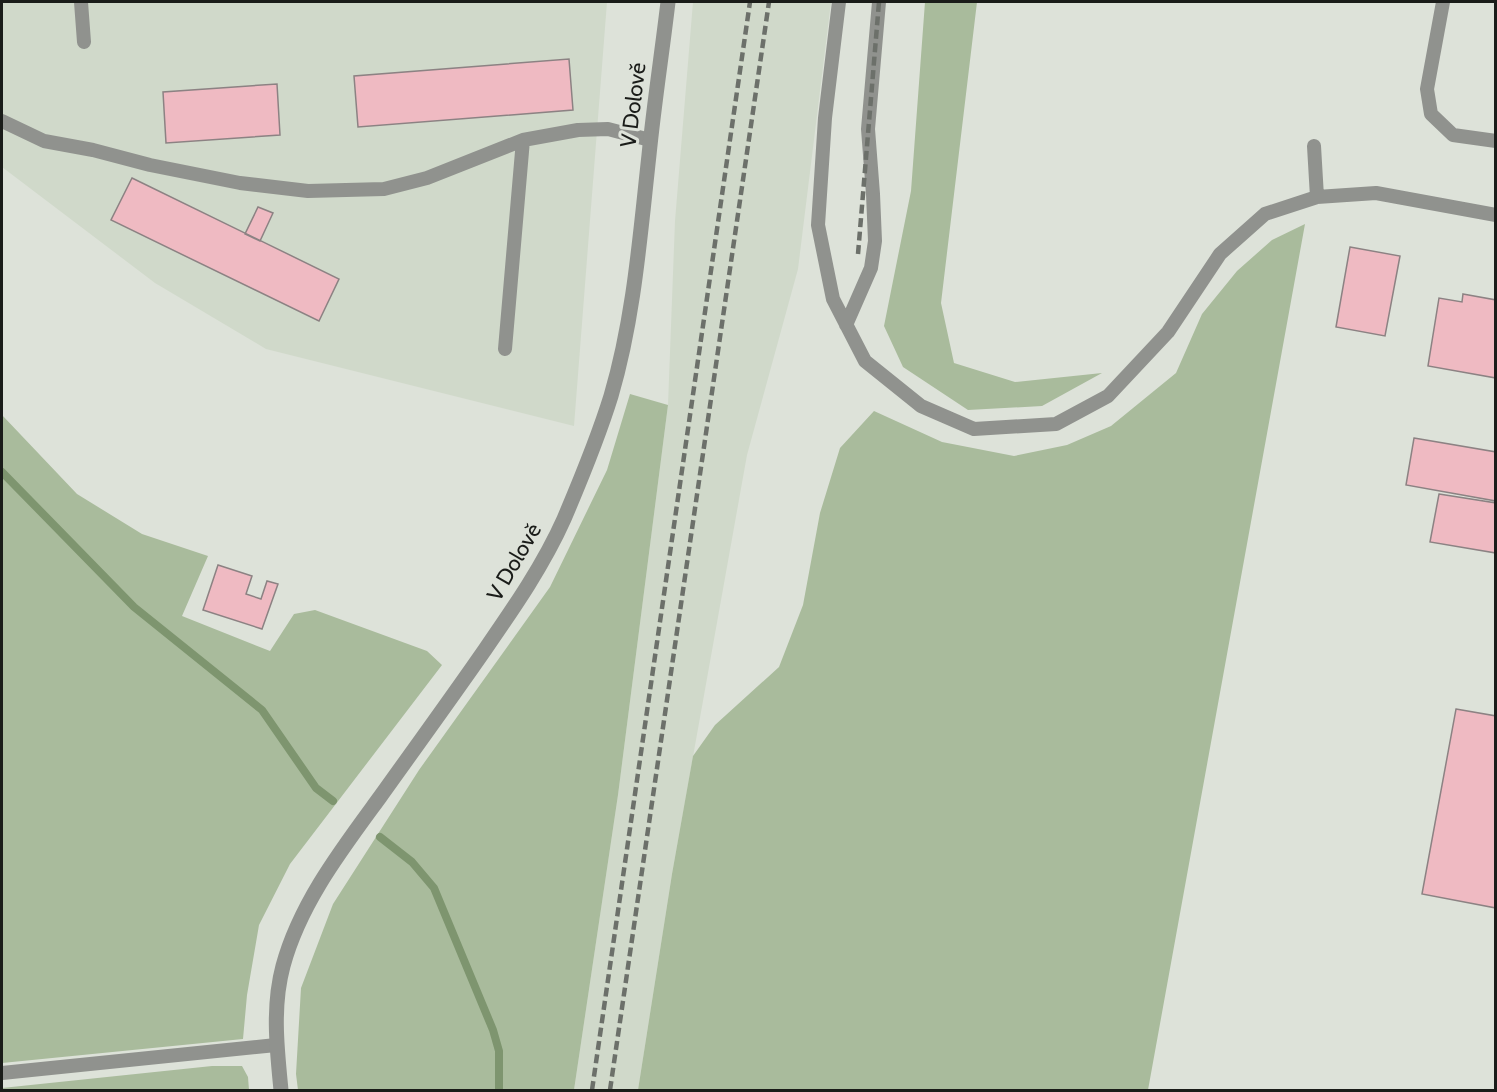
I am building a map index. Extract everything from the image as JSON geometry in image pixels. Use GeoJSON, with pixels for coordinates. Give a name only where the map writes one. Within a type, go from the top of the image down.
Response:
{"type":"FeatureCollection","features":[{"type":"Feature","properties":{"kind":"street","name":"V Dolově"},"geometry":{"type":"LineString","coordinates":[[280,1090],[276,1045],[276,1002],[294,932],[314,894],[354,832],[438,717],[532,580],[562,523],[588,462],[611,395],[638,256],[668,2]]}},
{"type":"Feature","properties":{"kind":"lane"},"geometry":{"type":"LineString","coordinates":[[81,2],[84,42]]}},
{"type":"Feature","properties":{"kind":"lane"},"geometry":{"type":"LineString","coordinates":[[839,2],[825,118],[818,225],[833,299],[865,361],[921,406],[974,429],[1056,424],[1108,396],[1168,332],[1220,254],[1265,214],[1317,197],[1376,193],[1496,215]]}},
{"type":"Feature","properties":{"kind":"lane"},"geometry":{"type":"LineString","coordinates":[[846,325],[871,268],[875,241],[868,129],[879,2]]}},
{"type":"Feature","properties":{"kind":"lane"},"geometry":{"type":"LineString","coordinates":[[1443,2],[1427,89],[1431,114],[1453,135],[1496,141]]}},
{"type":"Feature","properties":{"kind":"lane"},"geometry":{"type":"LineString","coordinates":[[2,121],[44,141],[240,183],[308,191],[384,189],[427,178],[523,140],[578,130],[608,129],[650,140]]}},
{"type":"Feature","properties":{"kind":"lane"},"geometry":{"type":"LineString","coordinates":[[506,350],[523,140]]}},
{"type":"Feature","properties":{"kind":"lane"},"geometry":{"type":"LineString","coordinates":[[1314,146],[1317,197]]}},
{"type":"Feature","properties":{"kind":"lane"},"geometry":{"type":"LineString","coordinates":[[2,1073],[276,1045]]}},
{"type":"Feature","properties":{"kind":"shaded area"},"geometry":{"type":"Polygon","coordinates":[[[2,2],[607,2],[574,426],[266,349],[155,283],[2,167],[2,2]]]}},
{"type":"Feature","properties":{"kind":"shaded area"},"geometry":{"type":"Polygon","coordinates":[[[693,2],[831,2],[798,269],[747,455],[672,874],[638,1090],[574,1090],[618,795],[668,405],[675,221],[693,2]]]}},
{"type":"Feature","properties":{"kind":"green space"},"geometry":{"type":"Polygon","coordinates":[[[925,2],[977,2],[941,303],[954,363],[1015,382],[1102,373],[1042,406],[968,410],[903,367],[884,326],[911,191],[925,2]]]}},
{"type":"Feature","properties":{"kind":"green space"},"geometry":{"type":"Polygon","coordinates":[[[1305,224],[1148,1090],[638,1090],[693,756],[715,725],[779,667],[803,605],[820,513],[840,448],[874,411],[942,442],[1014,456],[1067,445],[1111,426],[1176,373],[1202,314],[1237,271],[1272,240],[1305,224]]]}},
{"type":"Feature","properties":{"kind":"green space"},"geometry":{"type":"Polygon","coordinates":[[[630,394],[668,405],[618,795],[574,1090],[298,1090],[296,1074],[301,988],[333,904],[419,770],[550,587],[607,470],[630,394]]]}},
{"type":"Feature","properties":{"kind":"green space"},"geometry":{"type":"Polygon","coordinates":[[[2,415],[77,494],[142,534],[208,556],[182,616],[270,651],[294,614],[315,610],[427,651],[442,665],[290,864],[259,925],[247,995],[243,1039],[2,1063],[2,415]]]}},
{"type":"Feature","properties":{"kind":"green space"},"geometry":{"type":"Polygon","coordinates":[[[212,1066],[242,1066],[248,1077],[249,1090],[2,1090],[2,1088],[212,1066]]]}},
{"type":"Feature","properties":{"kind":"building"},"geometry":{"type":"Polygon","coordinates":[[[569,59],[573,110],[358,127],[354,76],[569,59]]]}},
{"type":"Feature","properties":{"kind":"building"},"geometry":{"type":"Polygon","coordinates":[[[277,84],[280,135],[166,143],[163,92],[277,84]]]}},
{"type":"Feature","properties":{"kind":"building"},"geometry":{"type":"Polygon","coordinates":[[[132,178],[339,279],[319,321],[111,220],[132,178]]]}},
{"type":"Feature","properties":{"kind":"building"},"geometry":{"type":"Polygon","coordinates":[[[258,207],[273,213],[260,241],[245,234],[258,207]]]}},
{"type":"Feature","properties":{"kind":"building"},"geometry":{"type":"Polygon","coordinates":[[[1350,247],[1400,256],[1385,336],[1336,327],[1350,247]]]}},
{"type":"Feature","properties":{"kind":"building"},"geometry":{"type":"Polygon","coordinates":[[[1463,294],[1496,300],[1496,378],[1428,366],[1439,298],[1462,302],[1463,294]]]}},
{"type":"Feature","properties":{"kind":"building"},"geometry":{"type":"Polygon","coordinates":[[[1414,438],[1496,452],[1496,501],[1406,485],[1414,438]]]}},
{"type":"Feature","properties":{"kind":"building"},"geometry":{"type":"Polygon","coordinates":[[[1439,494],[1496,503],[1496,553],[1430,542],[1439,494]]]}},
{"type":"Feature","properties":{"kind":"building"},"geometry":{"type":"Polygon","coordinates":[[[218,565],[252,576],[246,594],[261,599],[267,581],[278,584],[262,629],[203,610],[218,565]]]}},
{"type":"Feature","properties":{"kind":"building"},"geometry":{"type":"Polygon","coordinates":[[[1456,709],[1496,716],[1496,908],[1422,894],[1456,709]]]}},
{"type":"Feature","properties":{"kind":"waterway"},"geometry":{"type":"LineString","coordinates":[[2,472],[134,607],[262,710],[316,788],[333,801]]}},
{"type":"Feature","properties":{"kind":"waterway"},"geometry":{"type":"LineString","coordinates":[[380,837],[412,862],[434,888],[493,1030],[499,1051],[499,1090]]}},
{"type":"Feature","properties":{"kind":"railway"},"geometry":{"type":"LineString","coordinates":[[592,1090],[750,2]]}},
{"type":"Feature","properties":{"kind":"railway"},"geometry":{"type":"LineString","coordinates":[[610,1090],[769,2]]}},
{"type":"Feature","properties":{"kind":"railway"},"geometry":{"type":"LineString","coordinates":[[858,254],[879,2]]}}]}
